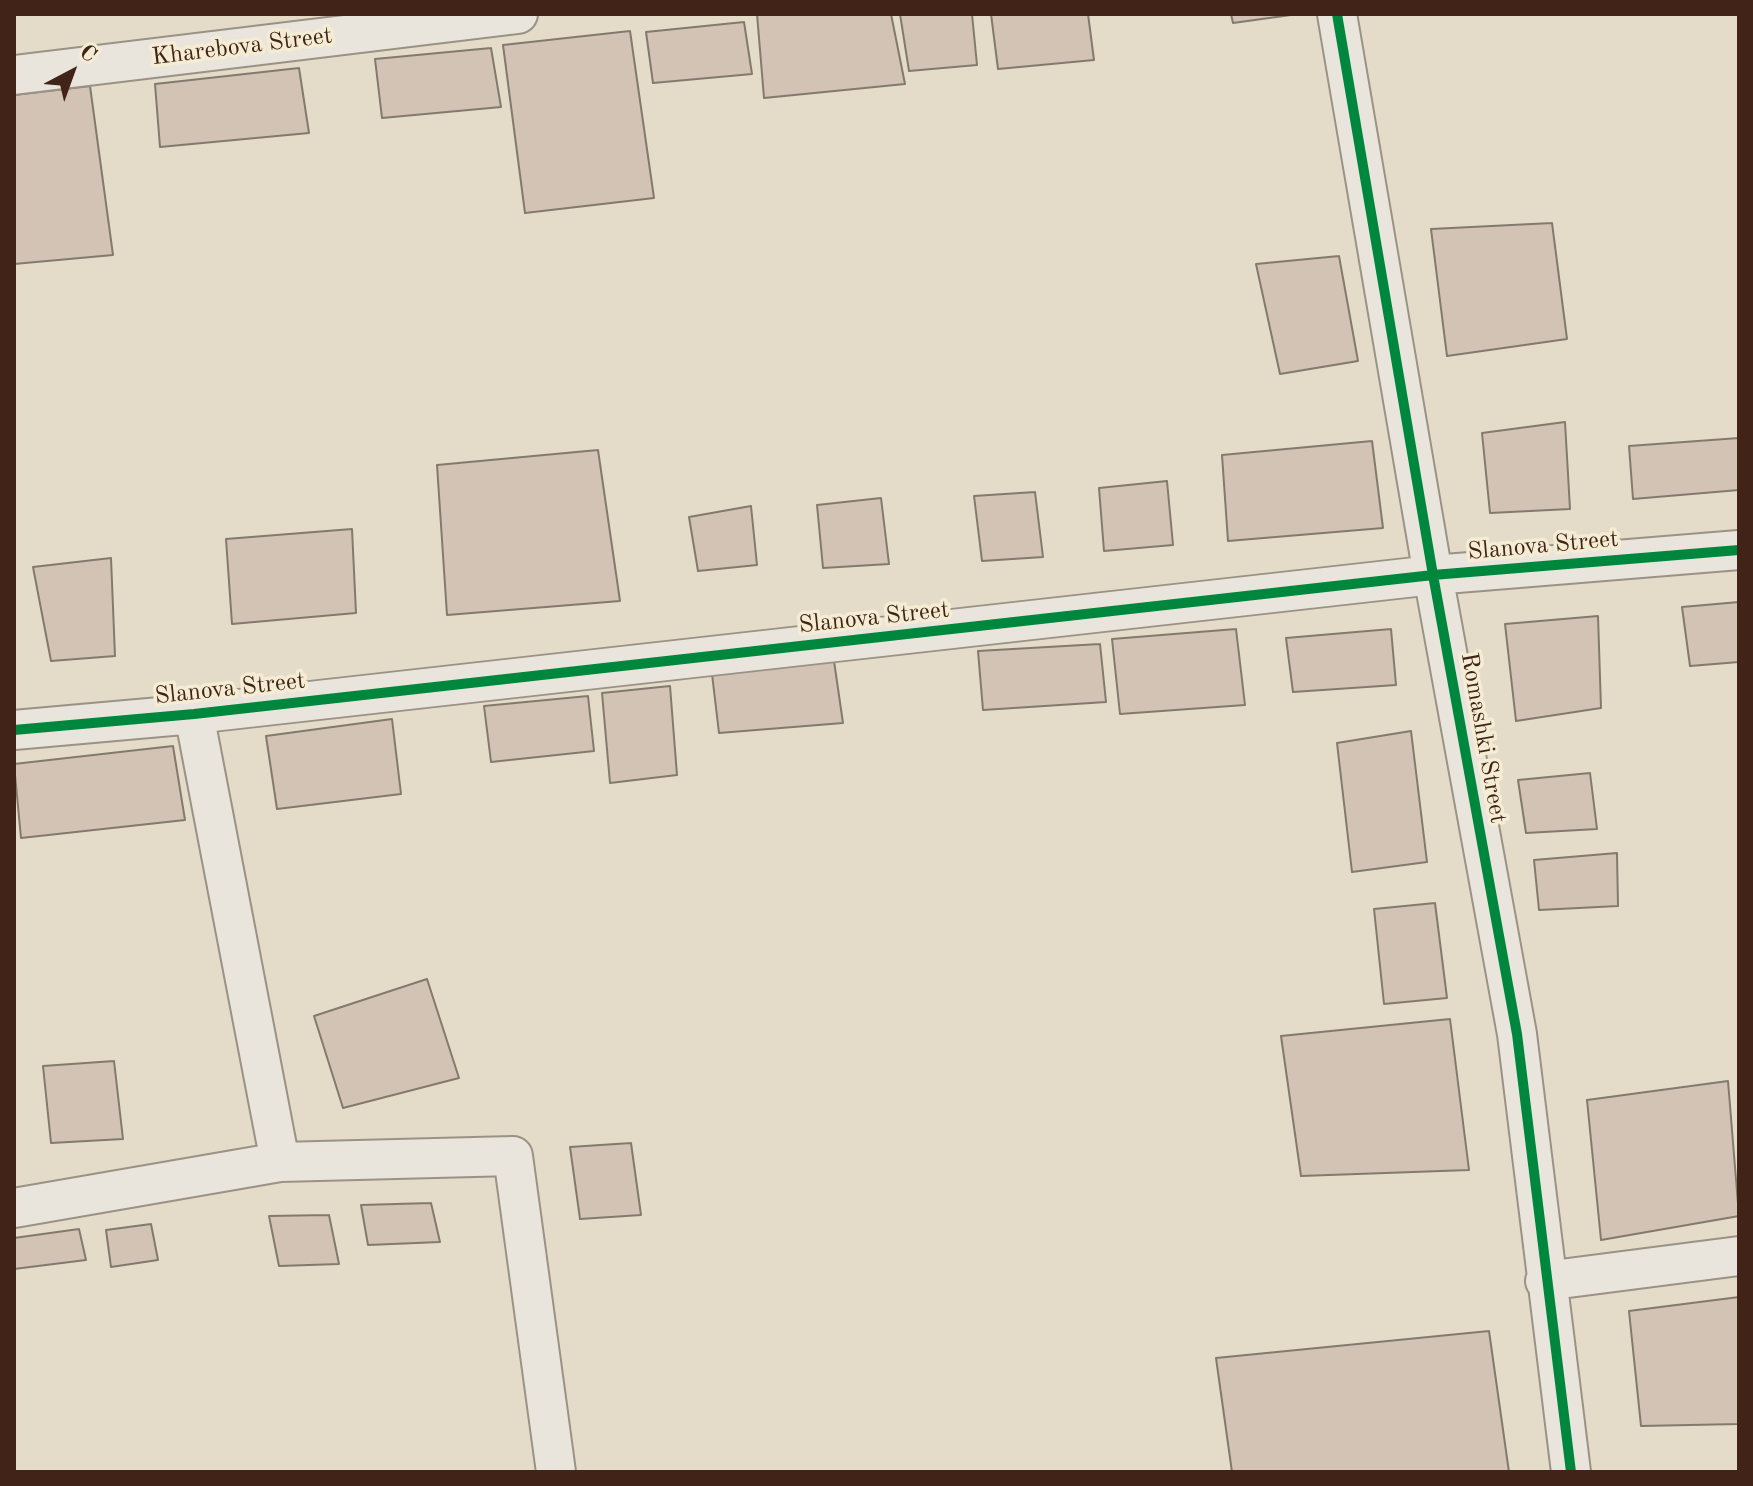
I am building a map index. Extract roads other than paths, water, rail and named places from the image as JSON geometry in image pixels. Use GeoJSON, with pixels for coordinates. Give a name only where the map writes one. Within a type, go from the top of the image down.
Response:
{"type":"FeatureCollection","features":[{"type":"Feature","properties":{"kind":"street","name":"Kharebova Street"},"geometry":{"type":"LineString","coordinates":[[14,75],[518,14]]}},
{"type":"Feature","properties":{"kind":"street","name":"Romashki Street"},"geometry":{"type":"LineString","coordinates":[[1337,14],[1433,575],[1517,1034],[1545,1281],[1571,1472]]}},
{"type":"Feature","properties":{"kind":"street","name":"Slanova Street"},"geometry":{"type":"LineString","coordinates":[[14,730],[194,714],[1433,575],[1739,550]]}},
{"type":"Feature","properties":{"kind":"street"},"geometry":{"type":"LineString","coordinates":[[194,714],[280,1162]]}},
{"type":"Feature","properties":{"kind":"street"},"geometry":{"type":"LineString","coordinates":[[14,1208],[280,1162],[513,1156],[556,1472]]}},
{"type":"Feature","properties":{"kind":"street"},"geometry":{"type":"LineString","coordinates":[[1545,1281],[1739,1256]]}}]}
